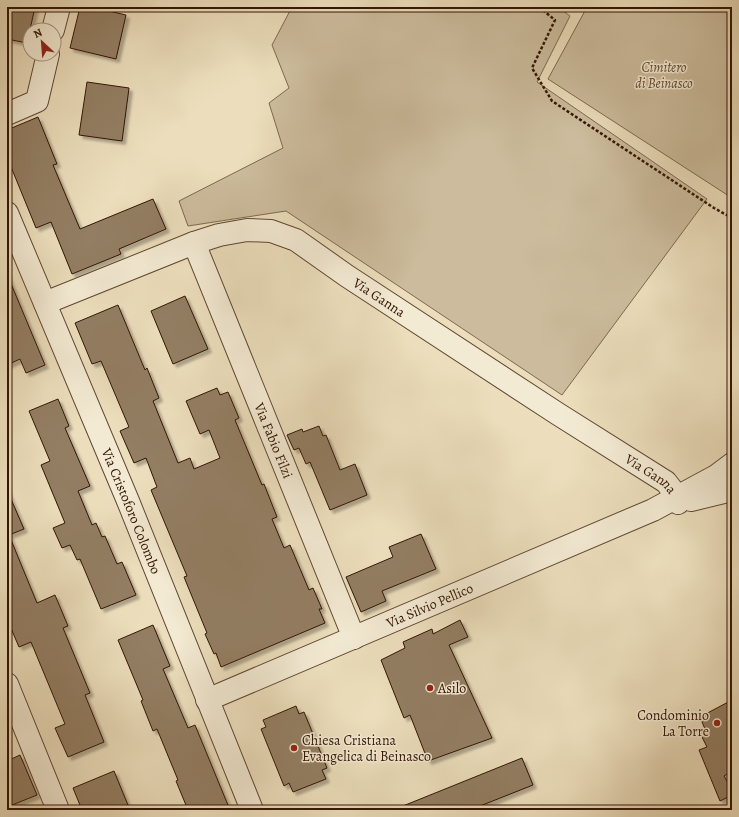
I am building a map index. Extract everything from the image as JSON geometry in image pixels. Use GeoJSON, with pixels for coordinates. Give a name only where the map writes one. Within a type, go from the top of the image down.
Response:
{"type":"FeatureCollection","features":[{"type":"Feature","properties":{"kind":"street"},"geometry":{"type":"LineString","coordinates":[[55,22],[59,7]]}},
{"type":"Feature","properties":{"kind":"street"},"geometry":{"type":"LineString","coordinates":[[7,114],[37,101],[46,62]]}},
{"type":"Feature","properties":{"kind":"street","name":"Via Cristoforo Colombo"},"geometry":{"type":"LineString","coordinates":[[7,214],[128,501],[252,810]]}},
{"type":"Feature","properties":{"kind":"street","name":"Via Ganna"},"geometry":{"type":"LineString","coordinates":[[45,303],[194,242],[246,230],[271,231],[296,240],[347,276],[558,414],[666,482],[673,491],[677,500]]}},
{"type":"Feature","properties":{"kind":"street","name":"Via Fabio Filzi"},"geometry":{"type":"LineString","coordinates":[[194,242],[354,638]]}},
{"type":"Feature","properties":{"kind":"street","name":"Via Silvio Pellico"},"geometry":{"type":"LineString","coordinates":[[207,700],[677,500],[716,476],[732,464]]}},
{"type":"Feature","properties":{"kind":"street","name":"Via Silvio Pellico"},"geometry":{"type":"LineString","coordinates":[[677,500],[732,490]]}},
{"type":"Feature","properties":{"kind":"street"},"geometry":{"type":"LineString","coordinates":[[7,684],[58,810]]}},
{"type":"Feature","properties":{"kind":"path"},"geometry":{"type":"LineString","coordinates":[[539,7],[555,20],[532,68],[552,100],[714,208],[732,218]]}},
{"type":"Feature","properties":{"kind":"green space"},"geometry":{"type":"Polygon","coordinates":[[[292,7],[558,7],[570,16],[537,82],[707,199],[562,395],[286,211],[188,226],[179,201],[283,148],[269,103],[289,88],[272,45],[292,7]]]}},
{"type":"Feature","properties":{"kind":"green space","name":"Cimitero di Beinasco"},"geometry":{"type":"Polygon","coordinates":[[[587,7],[732,7],[732,198],[548,79],[587,7]]]}},
{"type":"Feature","properties":{"kind":"building"},"geometry":{"type":"Polygon","coordinates":[[[7,7],[35,7],[32,22],[22,22],[22,42],[7,39],[7,7]]]}},
{"type":"Feature","properties":{"kind":"building"},"geometry":{"type":"Polygon","coordinates":[[[80,7],[92,7],[126,15],[116,59],[70,48],[80,7]]]}},
{"type":"Feature","properties":{"kind":"building"},"geometry":{"type":"Polygon","coordinates":[[[87,82],[129,88],[122,141],[79,135],[87,82]]]}},
{"type":"Feature","properties":{"kind":"building"},"geometry":{"type":"Polygon","coordinates":[[[38,117],[57,164],[53,165],[80,229],[153,199],[166,229],[119,249],[121,254],[72,274],[51,222],[36,228],[7,157],[7,130],[38,117]]]}},
{"type":"Feature","properties":{"kind":"building"},"geometry":{"type":"Polygon","coordinates":[[[7,274],[45,365],[26,373],[20,359],[7,365],[7,274]]]}},
{"type":"Feature","properties":{"kind":"building"},"geometry":{"type":"Polygon","coordinates":[[[185,296],[208,349],[173,364],[151,311],[185,296]]]}},
{"type":"Feature","properties":{"kind":"building"},"geometry":{"type":"Polygon","coordinates":[[[118,305],[145,370],[147,368],[159,398],[153,401],[178,463],[190,458],[194,469],[220,458],[209,430],[200,434],[186,401],[217,388],[220,395],[228,392],[239,418],[235,420],[277,517],[272,519],[284,548],[290,545],[309,590],[313,588],[322,609],[319,609],[325,623],[221,667],[216,653],[214,654],[205,634],[207,633],[184,577],[187,576],[151,490],[157,487],[146,458],[134,463],[120,431],[129,427],[101,361],[92,364],[75,323],[118,305]]]}},
{"type":"Feature","properties":{"kind":"building"},"geometry":{"type":"Polygon","coordinates":[[[58,399],[69,426],[65,428],[90,486],[78,491],[92,525],[96,523],[102,537],[105,536],[117,564],[122,562],[136,595],[101,609],[80,559],[77,560],[70,545],[62,548],[53,528],[65,523],[41,465],[50,461],[29,411],[58,399]]]}},
{"type":"Feature","properties":{"kind":"building"},"geometry":{"type":"Polygon","coordinates":[[[319,426],[323,436],[326,435],[340,470],[355,464],[367,495],[330,510],[310,462],[306,464],[299,448],[294,450],[287,435],[302,429],[303,432],[319,426]]]}},
{"type":"Feature","properties":{"kind":"building"},"geometry":{"type":"Polygon","coordinates":[[[7,490],[24,529],[9,535],[37,603],[55,595],[68,626],[63,628],[90,693],[85,695],[104,742],[68,757],[55,728],[65,724],[31,642],[19,647],[7,619],[7,490]]]}},
{"type":"Feature","properties":{"kind":"building"},"geometry":{"type":"Polygon","coordinates":[[[421,534],[436,569],[382,591],[386,601],[361,612],[346,577],[393,557],[389,547],[421,534]]]}},
{"type":"Feature","properties":{"kind":"building","name":"Asilo"},"geometry":{"type":"Polygon","coordinates":[[[460,620],[468,637],[449,645],[492,738],[428,761],[410,715],[404,718],[381,660],[405,648],[403,642],[432,629],[433,634],[460,620]]]}},
{"type":"Feature","properties":{"kind":"building"},"geometry":{"type":"Polygon","coordinates":[[[153,625],[170,666],[163,669],[188,728],[195,725],[230,810],[188,810],[176,781],[178,780],[157,729],[153,731],[141,701],[143,700],[118,640],[153,625]]]}},
{"type":"Feature","properties":{"kind":"building"},"geometry":{"type":"Polygon","coordinates":[[[732,700],[732,771],[724,776],[732,790],[732,795],[720,801],[699,750],[707,747],[700,733],[705,729],[700,717],[732,700]]]}},
{"type":"Feature","properties":{"kind":"building","name":"Chiesa Cristiana Evangelica di Beinasco"},"geometry":{"type":"Polygon","coordinates":[[[296,706],[299,714],[304,712],[327,768],[322,770],[326,779],[293,792],[289,783],[284,786],[261,729],[266,727],[263,720],[296,706]]]}},
{"type":"Feature","properties":{"kind":"building"},"geometry":{"type":"Polygon","coordinates":[[[20,755],[37,795],[7,807],[7,761],[20,755]]]}},
{"type":"Feature","properties":{"kind":"building"},"geometry":{"type":"Polygon","coordinates":[[[522,758],[533,785],[470,810],[393,810],[522,758]]]}},
{"type":"Feature","properties":{"kind":"building"},"geometry":{"type":"Polygon","coordinates":[[[114,771],[130,810],[82,810],[73,788],[114,771]]]}},
{"type":"Feature","properties":{"kind":"place","name":"Asilo"},"geometry":{"type":"Point","coordinates":[430,688]}},
{"type":"Feature","properties":{"kind":"place","name":"Condominio La Torre"},"geometry":{"type":"Point","coordinates":[717,723]}},
{"type":"Feature","properties":{"kind":"place","name":"Chiesa Cristiana Evangelica di Beinasco"},"geometry":{"type":"Point","coordinates":[294,748]}}]}
